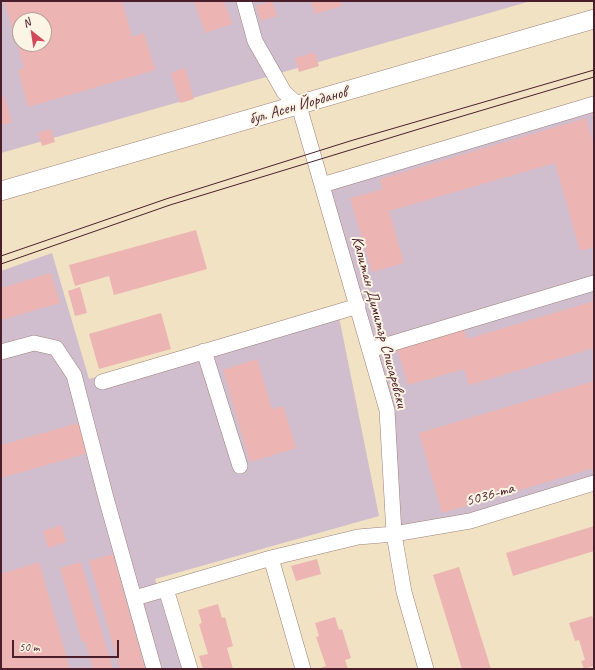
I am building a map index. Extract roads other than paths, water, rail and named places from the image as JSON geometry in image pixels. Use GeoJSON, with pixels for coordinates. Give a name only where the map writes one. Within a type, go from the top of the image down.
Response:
{"type":"FeatureCollection","features":[{"type":"Feature","properties":{"kind":"main road","name":"бул. Асен Йорданов"},"geometry":{"type":"LineString","coordinates":[[1,191],[594,19]]}},
{"type":"Feature","properties":{"kind":"street"},"geometry":{"type":"LineString","coordinates":[[244,1],[255,41],[284,92],[298,106]]}},
{"type":"Feature","properties":{"kind":"street"},"geometry":{"type":"LineString","coordinates":[[322,185],[594,104]]}},
{"type":"Feature","properties":{"kind":"street","name":"Капитан Димитър Списаревски"},"geometry":{"type":"LineString","coordinates":[[298,106],[358,306],[387,410],[394,534],[404,592],[426,669]]}},
{"type":"Feature","properties":{"kind":"street"},"geometry":{"type":"LineString","coordinates":[[370,350],[594,284]]}},
{"type":"Feature","properties":{"kind":"street"},"geometry":{"type":"LineString","coordinates":[[102,382],[358,306]]}},
{"type":"Feature","properties":{"kind":"street"},"geometry":{"type":"LineString","coordinates":[[1,352],[34,343],[56,348],[74,375],[106,498],[154,669]]}},
{"type":"Feature","properties":{"kind":"street"},"geometry":{"type":"LineString","coordinates":[[204,352],[240,466]]}},
{"type":"Feature","properties":{"kind":"street","name":"5036-та"},"geometry":{"type":"LineString","coordinates":[[134,598],[166,590],[271,558],[358,537],[394,534],[470,521],[594,484]]}},
{"type":"Feature","properties":{"kind":"street"},"geometry":{"type":"LineString","coordinates":[[271,558],[303,669]]}},
{"type":"Feature","properties":{"kind":"street"},"geometry":{"type":"LineString","coordinates":[[166,590],[190,669]]}},
{"type":"Feature","properties":{"kind":"tram line"},"geometry":{"type":"LineString","coordinates":[[1,256],[166,199],[350,141],[594,70]]}},
{"type":"Feature","properties":{"kind":"tram line"},"geometry":{"type":"LineString","coordinates":[[1,264],[170,205],[594,77]]}}]}
